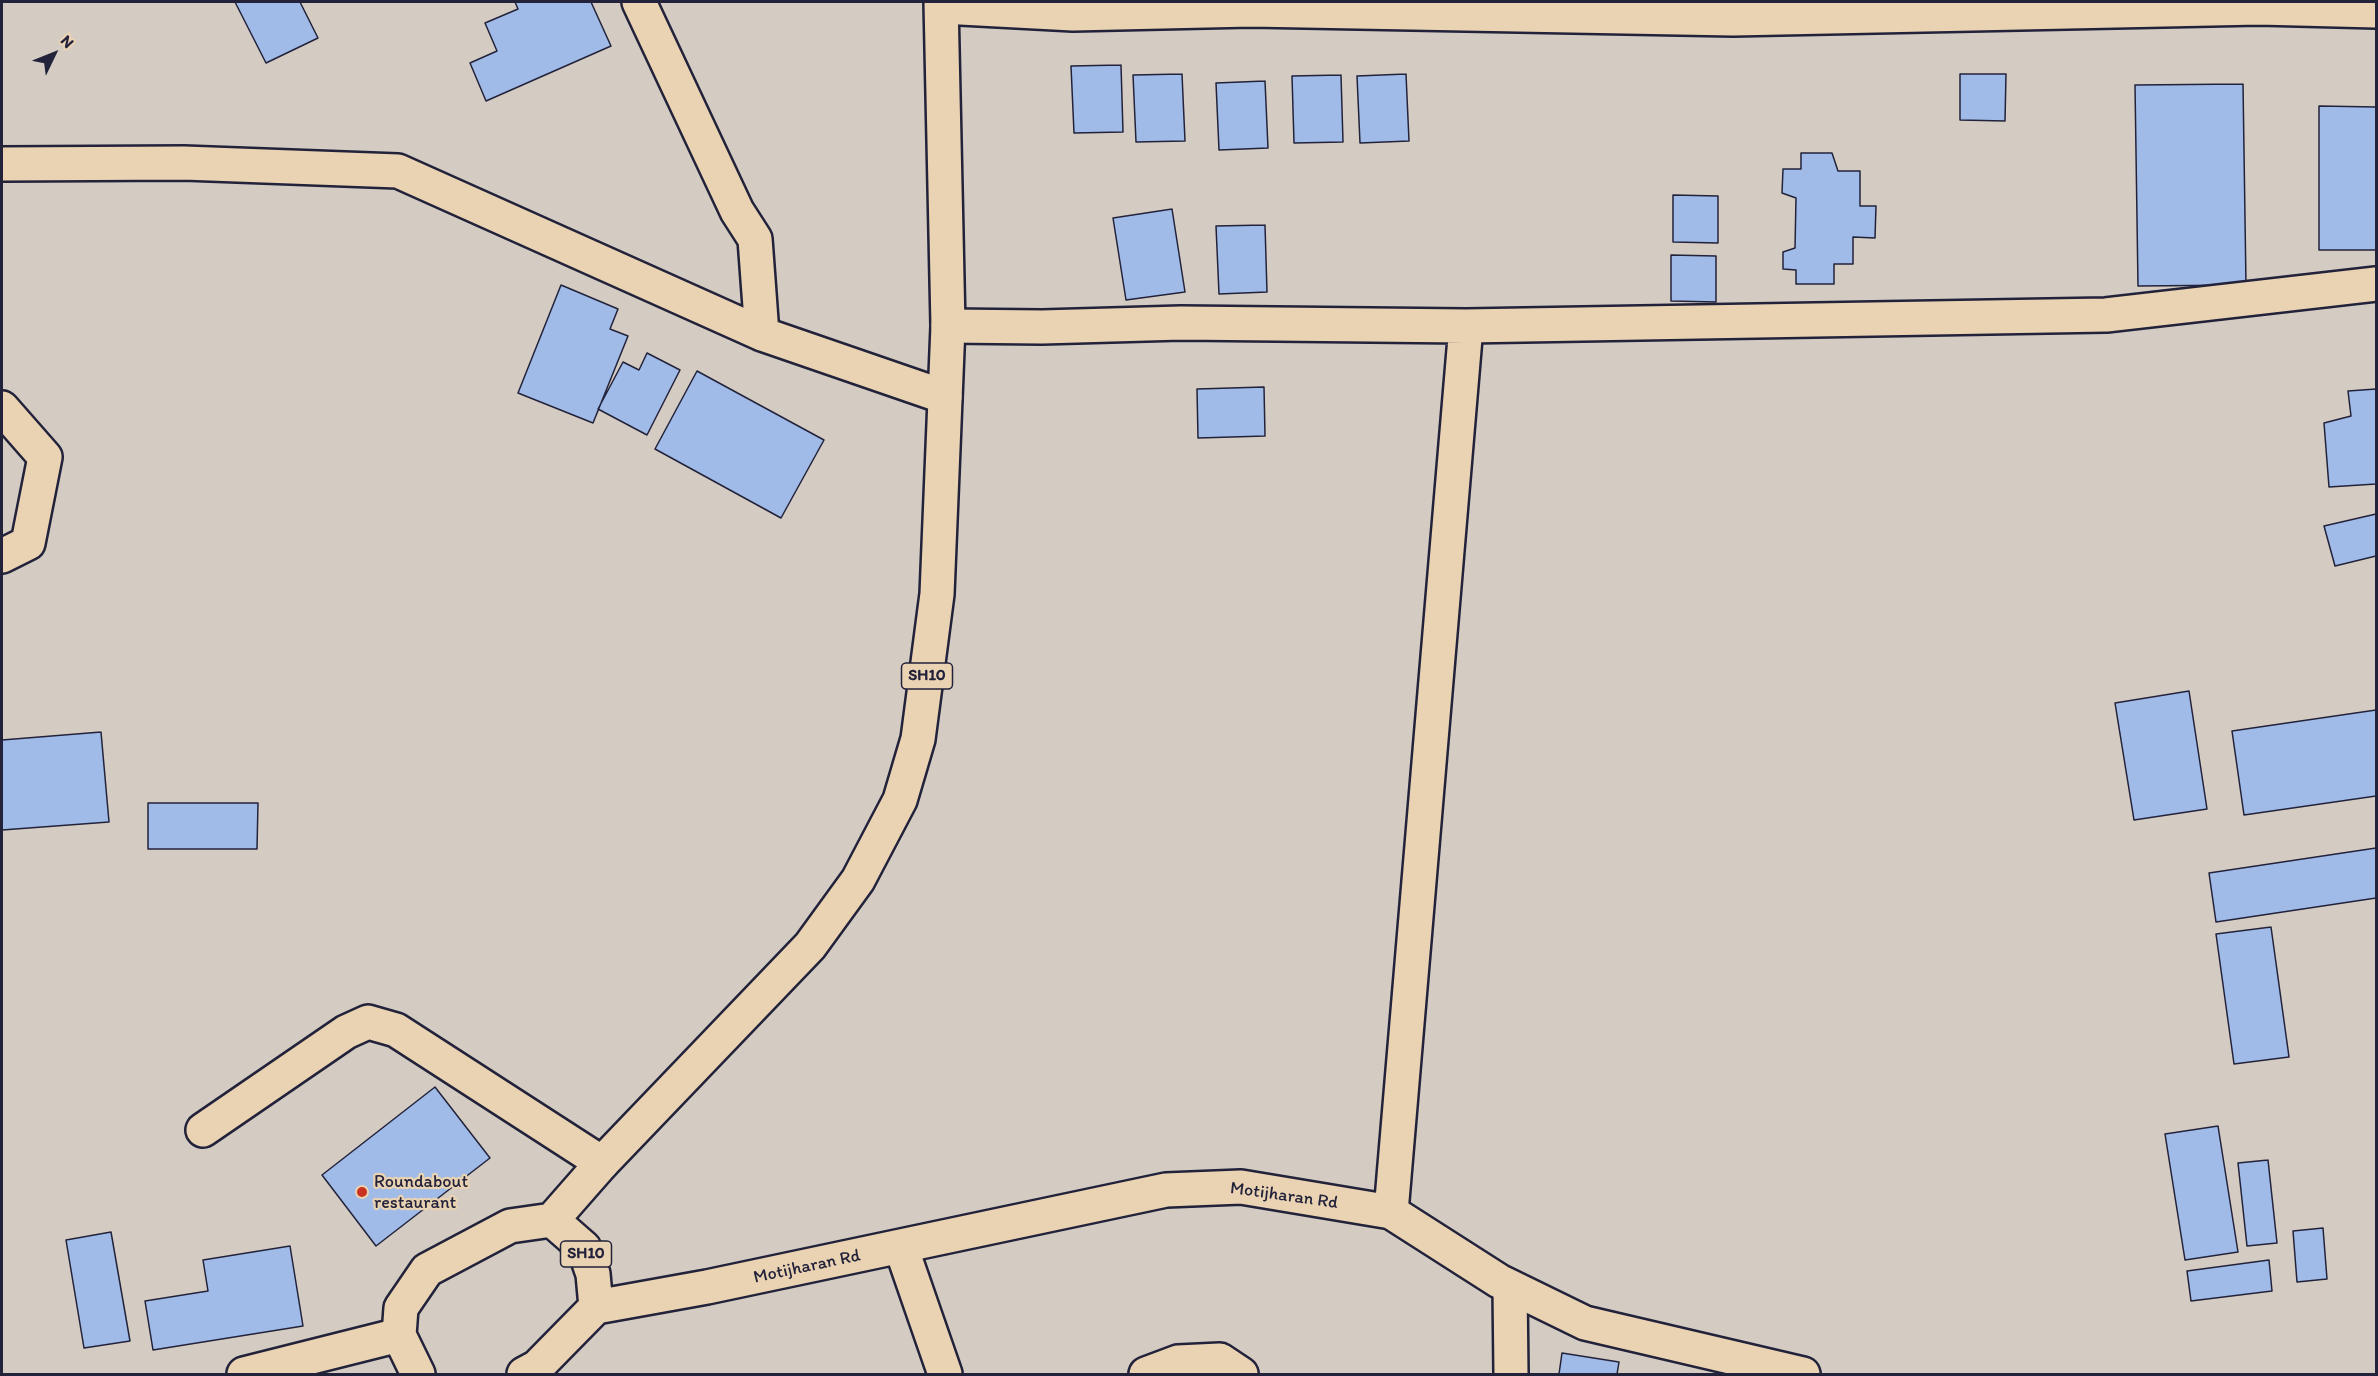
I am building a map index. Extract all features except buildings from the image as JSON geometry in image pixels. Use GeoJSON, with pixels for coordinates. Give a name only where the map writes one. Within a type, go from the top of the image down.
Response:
{"type":"FeatureCollection","features":[{"type":"Feature","properties":{"kind":"street"},"geometry":{"type":"LineString","coordinates":[[639,2],[737,211],[755,239],[762,334]]}},
{"type":"Feature","properties":{"kind":"street"},"geometry":{"type":"LineString","coordinates":[[941,4],[1073,14],[1251,10],[1733,19],[2259,8],[2376,11]]}},
{"type":"Feature","properties":{"kind":"street","name":"SH10"},"geometry":{"type":"LineString","coordinates":[[399,1335],[401,1308],[427,1270],[510,1226],[552,1220],[602,1163],[810,946],[858,880],[900,800],[918,739],[937,594],[948,326],[941,4]]}},
{"type":"Feature","properties":{"kind":"street"},"geometry":{"type":"LineString","coordinates":[[2,164],[184,163],[398,171],[762,334],[945,397]]}},
{"type":"Feature","properties":{"kind":"street"},"geometry":{"type":"LineString","coordinates":[[948,326],[1042,327],[1181,323],[1466,326],[2106,315],[2376,284]]}},
{"type":"Feature","properties":{"kind":"street"},"geometry":{"type":"LineString","coordinates":[[1391,1212],[1466,326]]}},
{"type":"Feature","properties":{"kind":"street"},"geometry":{"type":"LineString","coordinates":[[2,408],[45,457],[28,543],[2,556]]}},
{"type":"Feature","properties":{"kind":"street"},"geometry":{"type":"LineString","coordinates":[[203,1130],[346,1032],[368,1022],[396,1030],[602,1163]]}},
{"type":"Feature","properties":{"kind":"street","name":"Motijharan Rd"},"geometry":{"type":"LineString","coordinates":[[596,1307],[902,1247],[1167,1190],[1241,1187],[1391,1212],[1510,1287],[1585,1323],[1803,1374]]}},
{"type":"Feature","properties":{"kind":"street","name":"SH10"},"geometry":{"type":"LineString","coordinates":[[552,1220],[584,1248],[593,1274],[596,1307]]}},
{"type":"Feature","properties":{"kind":"street"},"geometry":{"type":"LineString","coordinates":[[902,1247],[945,1374]]}},
{"type":"Feature","properties":{"kind":"street"},"geometry":{"type":"LineString","coordinates":[[1510,1287],[1511,1374]]}},
{"type":"Feature","properties":{"kind":"street"},"geometry":{"type":"LineString","coordinates":[[524,1374],[537,1367],[596,1307]]}},
{"type":"Feature","properties":{"kind":"street"},"geometry":{"type":"LineString","coordinates":[[244,1374],[399,1335],[415,1373]]}},
{"type":"Feature","properties":{"kind":"street"},"geometry":{"type":"LineString","coordinates":[[1146,1374],[1178,1362],[1220,1360],[1241,1374]]}},
{"type":"Feature","properties":{"kind":"place","name":"Roundabout restaurant"},"geometry":{"type":"Point","coordinates":[362,1192]}}]}
